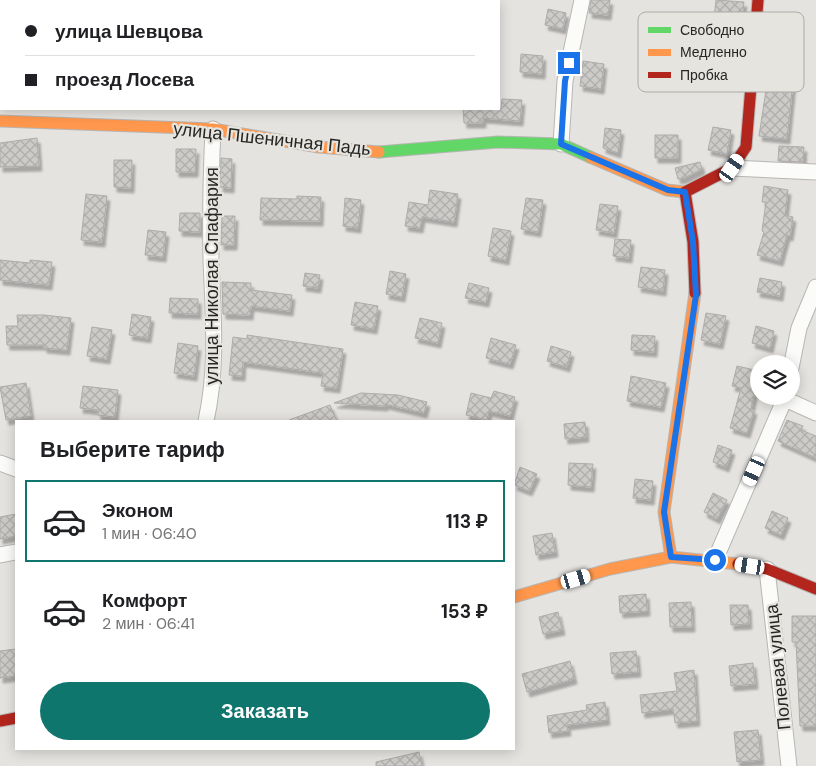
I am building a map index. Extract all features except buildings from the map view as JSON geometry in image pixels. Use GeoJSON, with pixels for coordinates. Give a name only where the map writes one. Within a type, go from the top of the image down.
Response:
{"type":"FeatureCollection","features":[{"type":"Feature","properties":{"kind":"street"},"geometry":{"type":"LineString","coordinates":[[561,144],[565,81],[582,0]]}},
{"type":"Feature","properties":{"kind":"street"},"geometry":{"type":"LineString","coordinates":[[671,557],[664,512],[696,295],[693,242],[685,192],[732,168],[746,147],[750,92]]}},
{"type":"Feature","properties":{"kind":"street","name":"улица Пшеничная Падь"},"geometry":{"type":"LineString","coordinates":[[0,121],[213,129],[319,147],[372,152],[498,142],[561,144],[668,190],[685,192]]}},
{"type":"Feature","properties":{"kind":"street","name":"улица Николая Спафария"},"geometry":{"type":"LineString","coordinates":[[206,420],[214,382],[210,189],[213,129]]}},
{"type":"Feature","properties":{"kind":"street"},"geometry":{"type":"LineString","coordinates":[[732,168],[816,172]]}},
{"type":"Feature","properties":{"kind":"street"},"geometry":{"type":"LineString","coordinates":[[794,355],[799,328],[816,287]]}},
{"type":"Feature","properties":{"kind":"street"},"geometry":{"type":"LineString","coordinates":[[715,560],[783,405]]}},
{"type":"Feature","properties":{"kind":"street"},"geometry":{"type":"LineString","coordinates":[[800,405],[816,413]]}},
{"type":"Feature","properties":{"kind":"street"},"geometry":{"type":"LineString","coordinates":[[0,463],[15,469]]}},
{"type":"Feature","properties":{"kind":"street"},"geometry":{"type":"LineString","coordinates":[[0,555],[15,552]]}},
{"type":"Feature","properties":{"kind":"street"},"geometry":{"type":"LineString","coordinates":[[515,597],[610,569],[671,557],[715,560],[767,569],[816,589]]}},
{"type":"Feature","properties":{"kind":"street","name":"Полевая улица"},"geometry":{"type":"LineString","coordinates":[[767,569],[789,766]]}},
{"type":"Feature","properties":{"kind":"street"},"geometry":{"type":"LineString","coordinates":[[0,721],[15,718]]}},
{"type":"Feature","properties":{"kind":"traffic: fast"},"geometry":{"type":"LineString","coordinates":[[379,152],[498,142],[561,144],[590,157]]}},
{"type":"Feature","properties":{"kind":"traffic: slow"},"geometry":{"type":"LineString","coordinates":[[0,121],[213,129],[319,147],[379,152]]}},
{"type":"Feature","properties":{"kind":"traffic: slow"},"geometry":{"type":"LineString","coordinates":[[590,157],[667,190],[685,192]]}},
{"type":"Feature","properties":{"kind":"traffic: slow"},"geometry":{"type":"LineString","coordinates":[[671,557],[664,512],[695,293]]}},
{"type":"Feature","properties":{"kind":"traffic: slow"},"geometry":{"type":"LineString","coordinates":[[515,597],[610,569],[671,557],[738,564]]}},
{"type":"Feature","properties":{"kind":"traffic: jam"},"geometry":{"type":"LineString","coordinates":[[757,12],[758,0]]}},
{"type":"Feature","properties":{"kind":"traffic: jam"},"geometry":{"type":"LineString","coordinates":[[695,293],[693,242],[685,192],[732,168],[746,147],[750,92]]}},
{"type":"Feature","properties":{"kind":"traffic: jam"},"geometry":{"type":"LineString","coordinates":[[738,564],[767,569],[816,589]]}},
{"type":"Feature","properties":{"kind":"traffic: jam"},"geometry":{"type":"LineString","coordinates":[[0,721],[15,718]]}},
{"type":"Feature","properties":{"kind":"route"},"geometry":{"type":"LineString","coordinates":[[569,63],[565,81],[561,144],[668,190],[685,192],[693,242],[696,295],[664,512],[671,557],[715,560]]}}]}
